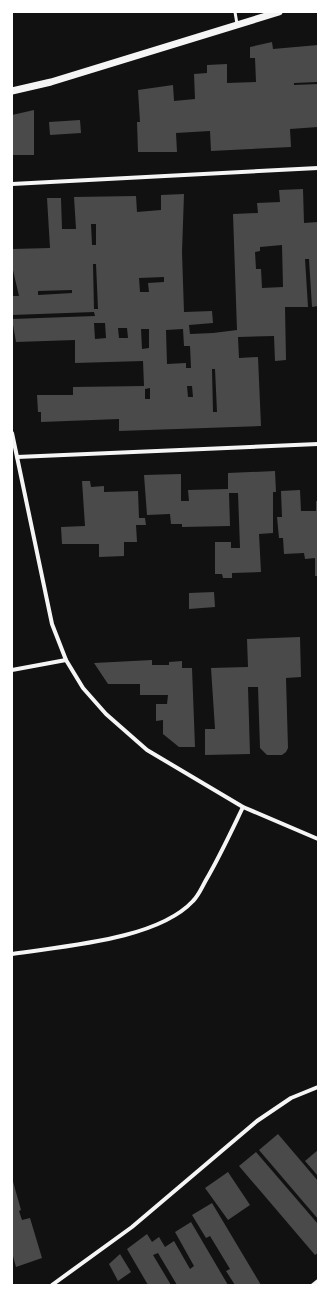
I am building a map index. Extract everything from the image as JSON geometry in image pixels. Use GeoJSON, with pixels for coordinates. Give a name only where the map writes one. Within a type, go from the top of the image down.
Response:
{"type":"FeatureCollection","features":[{"type":"Feature","properties":{"kind":"street"},"geometry":{"type":"LineString","coordinates":[[12,91],[51,82],[279,12]]}},
{"type":"Feature","properties":{"kind":"street"},"geometry":{"type":"LineString","coordinates":[[12,184],[318,168]]}},
{"type":"Feature","properties":{"kind":"street"},"geometry":{"type":"LineString","coordinates":[[12,433],[52,624],[66,660],[83,688],[106,714],[147,750],[243,807],[318,839]]}},
{"type":"Feature","properties":{"kind":"street"},"geometry":{"type":"LineString","coordinates":[[17,457],[318,444]]}},
{"type":"Feature","properties":{"kind":"street"},"geometry":{"type":"LineString","coordinates":[[12,670],[66,660]]}},
{"type":"Feature","properties":{"kind":"street"},"geometry":{"type":"LineString","coordinates":[[12,954],[111,939],[158,924],[180,913],[194,900],[219,858],[243,807]]}},
{"type":"Feature","properties":{"kind":"street"},"geometry":{"type":"LineString","coordinates":[[52,1285],[132,1227],[257,1122],[291,1098],[318,1087]]}},
{"type":"Feature","properties":{"kind":"street"},"geometry":{"type":"LineString","coordinates":[[313,1285],[318,1281]]}},
{"type":"Feature","properties":{"kind":"lane"},"geometry":{"type":"LineString","coordinates":[[235,12],[237,24]]}},
{"type":"Feature","properties":{"kind":"building"},"geometry":{"type":"Polygon","coordinates":[[[272,42],[273,49],[318,45],[318,82],[294,83],[294,85],[318,84],[318,127],[290,129],[291,147],[211,151],[210,131],[176,133],[177,152],[138,152],[137,122],[140,122],[138,90],[173,85],[174,101],[195,99],[194,74],[207,73],[207,65],[227,64],[227,83],[256,82],[255,58],[250,58],[250,47],[272,42]]]}},
{"type":"Feature","properties":{"kind":"building"},"geometry":{"type":"Polygon","coordinates":[[[34,110],[34,155],[12,155],[12,115],[34,110]]]}},
{"type":"Feature","properties":{"kind":"building"},"geometry":{"type":"Polygon","coordinates":[[[80,120],[81,133],[50,135],[49,122],[80,120]]]}},
{"type":"Feature","properties":{"kind":"building"},"geometry":{"type":"Polygon","coordinates":[[[303,189],[304,223],[318,222],[318,306],[312,307],[309,259],[305,259],[308,307],[285,307],[286,360],[275,361],[274,336],[238,337],[239,358],[258,357],[261,426],[119,431],[119,419],[41,422],[41,412],[38,412],[37,395],[73,395],[73,387],[144,386],[143,361],[75,363],[75,340],[16,342],[12,319],[95,316],[94,312],[12,315],[12,296],[19,296],[12,266],[12,249],[50,248],[47,198],[61,198],[62,229],[76,229],[74,197],[136,196],[137,212],[161,210],[161,195],[184,194],[182,252],[184,312],[212,311],[213,323],[189,325],[190,334],[237,330],[233,214],[258,213],[257,203],[280,202],[279,190],[303,189]],[[91,224],[92,245],[96,245],[96,224],[91,224]],[[282,245],[260,247],[260,251],[255,252],[256,269],[261,269],[262,288],[283,287],[282,245]],[[93,264],[94,309],[98,309],[96,264],[93,264]],[[164,277],[139,278],[140,292],[149,292],[148,283],[164,282],[164,277]],[[72,290],[38,291],[38,295],[72,293],[72,290]],[[94,323],[95,339],[106,338],[105,323],[94,323]],[[118,328],[119,338],[128,338],[127,328],[118,328]],[[141,329],[142,349],[149,348],[149,329],[141,329]],[[183,329],[166,330],[167,364],[186,363],[186,368],[191,368],[190,346],[184,346],[183,329]],[[212,369],[213,412],[217,412],[215,369],[212,369]],[[187,386],[188,397],[193,397],[192,386],[187,386]],[[150,388],[145,389],[145,399],[150,399],[150,388]]]}},
{"type":"Feature","properties":{"kind":"building"},"geometry":{"type":"Polygon","coordinates":[[[275,471],[276,492],[273,492],[273,533],[259,534],[261,572],[232,573],[232,578],[223,578],[222,574],[215,574],[215,542],[231,542],[231,548],[240,548],[238,493],[229,493],[230,526],[182,527],[182,524],[171,524],[170,514],[147,515],[144,475],[181,474],[181,501],[189,501],[188,490],[228,489],[228,473],[275,471]]]}},
{"type":"Feature","properties":{"kind":"building"},"geometry":{"type":"Polygon","coordinates":[[[82,481],[90,481],[91,487],[104,486],[104,492],[138,491],[139,518],[145,518],[146,525],[136,525],[137,542],[124,542],[124,556],[99,557],[99,544],[62,544],[61,527],[85,526],[82,481]]]}},
{"type":"Feature","properties":{"kind":"building"},"geometry":{"type":"Polygon","coordinates":[[[300,490],[301,511],[316,511],[316,501],[318,501],[318,576],[315,576],[315,558],[305,559],[304,553],[284,554],[283,538],[279,538],[277,517],[282,517],[281,491],[300,490]]]}},
{"type":"Feature","properties":{"kind":"building"},"geometry":{"type":"Polygon","coordinates":[[[214,592],[215,607],[189,609],[189,593],[214,592]]]}},
{"type":"Feature","properties":{"kind":"building"},"geometry":{"type":"Polygon","coordinates":[[[300,637],[301,677],[286,678],[288,748],[286,752],[282,755],[267,755],[260,748],[258,687],[248,687],[250,754],[205,755],[205,729],[215,729],[211,668],[248,667],[247,639],[300,637]]]}},
{"type":"Feature","properties":{"kind":"building"},"geometry":{"type":"Polygon","coordinates":[[[152,660],[152,665],[169,665],[169,662],[182,661],[182,668],[192,668],[195,747],[179,747],[163,734],[163,720],[156,721],[156,704],[167,704],[168,695],[140,695],[140,684],[108,684],[94,663],[152,660]]]}},
{"type":"Feature","properties":{"kind":"building"},"geometry":{"type":"Polygon","coordinates":[[[278,1134],[318,1181],[318,1219],[259,1150],[278,1134]]]}},
{"type":"Feature","properties":{"kind":"building"},"geometry":{"type":"Polygon","coordinates":[[[318,1150],[318,1176],[305,1161],[318,1150]]]}},
{"type":"Feature","properties":{"kind":"building"},"geometry":{"type":"Polygon","coordinates":[[[256,1152],[318,1224],[318,1253],[315,1255],[239,1166],[256,1152]]]}},
{"type":"Feature","properties":{"kind":"building"},"geometry":{"type":"Polygon","coordinates":[[[228,1172],[250,1205],[228,1220],[205,1188],[228,1172]]]}},
{"type":"Feature","properties":{"kind":"building"},"geometry":{"type":"Polygon","coordinates":[[[12,1178],[21,1210],[19,1211],[22,1220],[30,1218],[42,1258],[16,1267],[12,1256],[12,1178]]]}},
{"type":"Feature","properties":{"kind":"building"},"geometry":{"type":"Polygon","coordinates":[[[212,1203],[261,1285],[235,1285],[226,1271],[230,1269],[210,1236],[206,1238],[192,1215],[212,1203]]]}},
{"type":"Feature","properties":{"kind":"building"},"geometry":{"type":"Polygon","coordinates":[[[191,1222],[228,1285],[177,1285],[158,1253],[153,1255],[171,1285],[148,1285],[127,1249],[147,1234],[152,1242],[159,1237],[165,1247],[174,1241],[190,1269],[194,1266],[175,1232],[191,1222]]]}},
{"type":"Feature","properties":{"kind":"building"},"geometry":{"type":"Polygon","coordinates":[[[120,1254],[131,1272],[118,1281],[109,1264],[120,1254]]]}}]}
